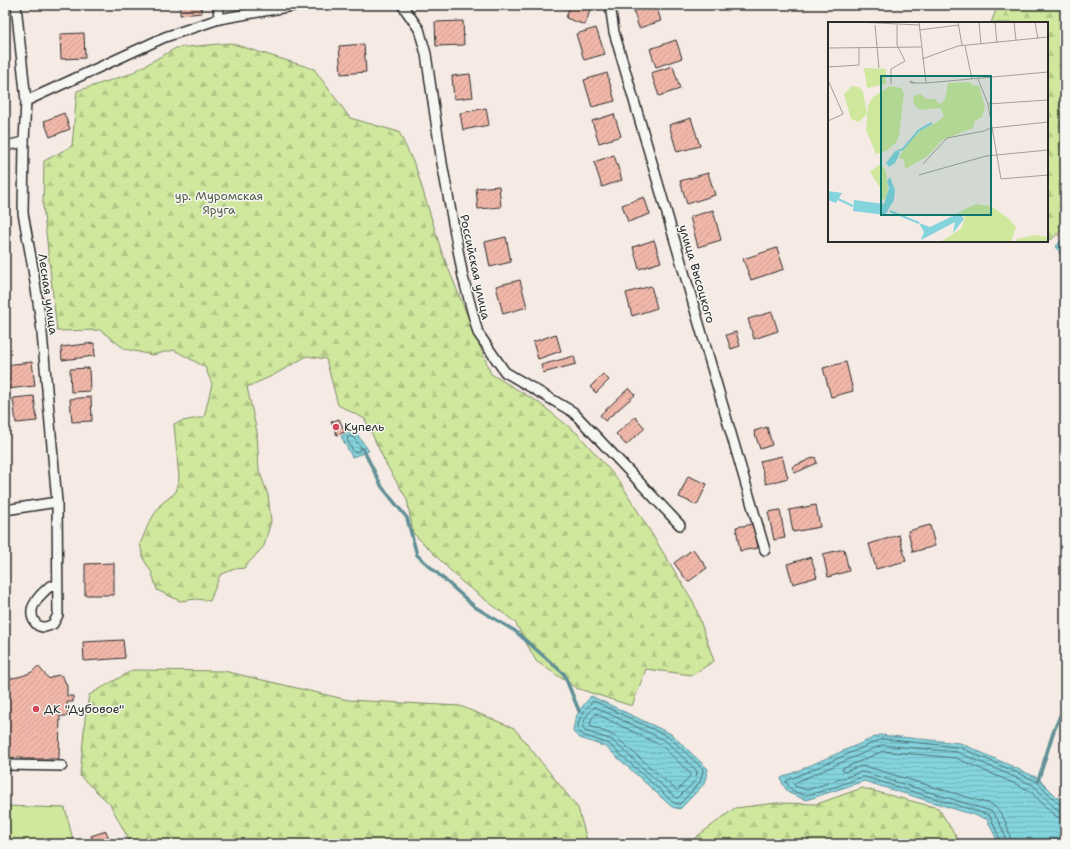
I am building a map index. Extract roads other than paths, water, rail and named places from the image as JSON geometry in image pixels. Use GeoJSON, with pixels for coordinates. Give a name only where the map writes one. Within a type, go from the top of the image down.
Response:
{"type":"FeatureCollection","features":[{"type":"Feature","properties":{"kind":"street","name":"Лесная улица"},"geometry":{"type":"LineString","coordinates":[[16,5],[26,101],[23,212],[41,322],[57,502],[57,586]]}},
{"type":"Feature","properties":{"kind":"street"},"geometry":{"type":"LineString","coordinates":[[218,5],[219,19]]}},
{"type":"Feature","properties":{"kind":"street"},"geometry":{"type":"LineString","coordinates":[[26,101],[165,37],[219,19],[299,5]]}},
{"type":"Feature","properties":{"kind":"street","name":"Российская улица"},"geometry":{"type":"LineString","coordinates":[[402,5],[419,29],[426,54],[442,163],[462,277],[478,333],[505,372],[573,412],[680,525]]}},
{"type":"Feature","properties":{"kind":"street","name":"улица Высоцкого"},"geometry":{"type":"LineString","coordinates":[[610,5],[614,32],[765,550]]}},
{"type":"Feature","properties":{"kind":"street"},"geometry":{"type":"LineString","coordinates":[[5,146],[24,142]]}},
{"type":"Feature","properties":{"kind":"street"},"geometry":{"type":"LineString","coordinates":[[5,510],[57,502]]}},
{"type":"Feature","properties":{"kind":"street"},"geometry":{"type":"LineString","coordinates":[[5,765],[62,766]]}},
{"type":"Feature","properties":{"kind":"water"},"geometry":{"type":"Polygon","coordinates":[[[1065,237],[1065,263],[1056,246],[1065,237]]]}},
{"type":"Feature","properties":{"kind":"water"},"geometry":{"type":"Polygon","coordinates":[[[354,430],[369,451],[352,457],[341,436],[354,430]]]}},
{"type":"Feature","properties":{"kind":"water"},"geometry":{"type":"Polygon","coordinates":[[[591,696],[671,734],[708,769],[704,784],[680,809],[672,807],[606,747],[580,738],[573,732],[577,716],[591,696]]]}},
{"type":"Feature","properties":{"kind":"water"},"geometry":{"type":"Polygon","coordinates":[[[880,735],[960,743],[1038,778],[1065,805],[1065,844],[994,844],[996,838],[987,819],[864,781],[806,800],[789,793],[783,785],[781,778],[880,735]]]}},
{"type":"Feature","properties":{"kind":"waterway"},"geometry":{"type":"LineString","coordinates":[[363,449],[382,487],[407,518],[417,555],[475,607],[515,631],[564,674],[579,711]]}},
{"type":"Feature","properties":{"kind":"waterway"},"geometry":{"type":"LineString","coordinates":[[1038,781],[1053,733],[1065,704]]}},
{"type":"Feature","properties":{"kind":"place","name":"Купель"},"geometry":{"type":"Point","coordinates":[336,427]}},
{"type":"Feature","properties":{"kind":"place","name":"ДК \"Дубовое\""},"geometry":{"type":"Point","coordinates":[36,709]}},
{"type":"Feature","properties":{"kind":"park label","name":"ур. Муромская Яруга"},"geometry":{"type":"Point","coordinates":[219,203]}}]}
